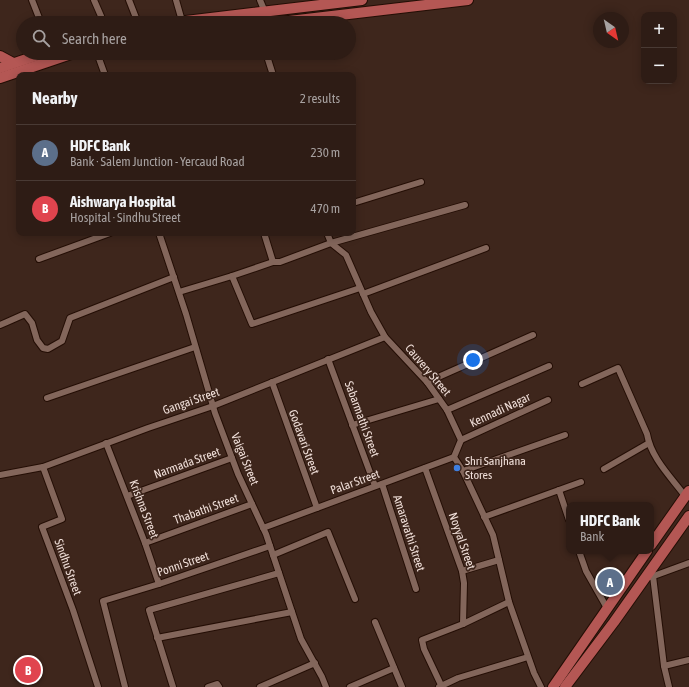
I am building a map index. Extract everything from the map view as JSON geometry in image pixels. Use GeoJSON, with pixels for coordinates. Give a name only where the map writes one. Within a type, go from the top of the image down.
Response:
{"type":"FeatureCollection","features":[{"type":"Feature","properties":{"kind":"main road"},"geometry":{"type":"LineString","coordinates":[[256,16],[265,12],[362,0]]}},
{"type":"Feature","properties":{"kind":"main road"},"geometry":{"type":"LineString","coordinates":[[332,16],[468,0]]}},
{"type":"Feature","properties":{"kind":"main road"},"geometry":{"type":"LineString","coordinates":[[0,56],[13,63]]}},
{"type":"Feature","properties":{"kind":"main road"},"geometry":{"type":"LineString","coordinates":[[0,68],[22,60]]}},
{"type":"Feature","properties":{"kind":"main road"},"geometry":{"type":"LineString","coordinates":[[18,72],[53,60]]}},
{"type":"Feature","properties":{"kind":"main road"},"geometry":{"type":"LineString","coordinates":[[0,78],[16,73]]}},
{"type":"Feature","properties":{"kind":"main road"},"geometry":{"type":"LineString","coordinates":[[654,541],[687,493]]}},
{"type":"Feature","properties":{"kind":"main road"},"geometry":{"type":"LineString","coordinates":[[565,687],[614,622],[689,516]]}},
{"type":"Feature","properties":{"kind":"main road"},"geometry":{"type":"LineString","coordinates":[[553,687],[645,554]]}},
{"type":"Feature","properties":{"kind":"main road"},"geometry":{"type":"LineString","coordinates":[[631,574],[640,584]]}},
{"type":"Feature","properties":{"kind":"street"},"geometry":{"type":"LineString","coordinates":[[32,0],[38,16]]}},
{"type":"Feature","properties":{"kind":"street"},"geometry":{"type":"LineString","coordinates":[[94,0],[101,16]]}},
{"type":"Feature","properties":{"kind":"street"},"geometry":{"type":"LineString","coordinates":[[129,0],[135,16]]}},
{"type":"Feature","properties":{"kind":"street"},"geometry":{"type":"LineString","coordinates":[[176,0],[181,16]]}},
{"type":"Feature","properties":{"kind":"street"},"geometry":{"type":"LineString","coordinates":[[260,0],[265,12]]}},
{"type":"Feature","properties":{"kind":"street"},"geometry":{"type":"LineString","coordinates":[[100,60],[104,72]]}},
{"type":"Feature","properties":{"kind":"street"},"geometry":{"type":"LineString","coordinates":[[268,60],[272,72]]}},
{"type":"Feature","properties":{"kind":"street"},"geometry":{"type":"LineString","coordinates":[[356,202],[421,182]]}},
{"type":"Feature","properties":{"kind":"street"},"geometry":{"type":"LineString","coordinates":[[356,236],[465,205]]}},
{"type":"Feature","properties":{"kind":"street"},"geometry":{"type":"LineString","coordinates":[[39,259],[102,236]]}},
{"type":"Feature","properties":{"kind":"street","name":"Vaigai Street"},"geometry":{"type":"LineString","coordinates":[[162,236],[213,406],[238,474],[270,546],[301,638],[326,687]]}},
{"type":"Feature","properties":{"kind":"street"},"geometry":{"type":"LineString","coordinates":[[265,236],[273,262]]}},
{"type":"Feature","properties":{"kind":"street","name":"Cauvery Street"},"geometry":{"type":"LineString","coordinates":[[328,236],[331,243],[346,255],[371,312],[385,337],[427,382],[439,398],[447,410],[461,440]]}},
{"type":"Feature","properties":{"kind":"street"},"geometry":{"type":"LineString","coordinates":[[179,292],[273,262],[280,262],[331,243],[356,236]]}},
{"type":"Feature","properties":{"kind":"street"},"geometry":{"type":"LineString","coordinates":[[232,276],[252,324],[362,291],[486,248]]}},
{"type":"Feature","properties":{"kind":"street"},"geometry":{"type":"LineString","coordinates":[[0,325],[25,314],[32,323],[37,340],[42,348],[48,349],[62,341],[70,318],[174,277]]}},
{"type":"Feature","properties":{"kind":"street"},"geometry":{"type":"LineString","coordinates":[[427,382],[533,335]]}},
{"type":"Feature","properties":{"kind":"street","name":"Gangai Street"},"geometry":{"type":"LineString","coordinates":[[0,475],[43,467],[106,443],[213,406],[385,337]]}},
{"type":"Feature","properties":{"kind":"street"},"geometry":{"type":"LineString","coordinates":[[47,398],[195,346]]}},
{"type":"Feature","properties":{"kind":"street","name":"Sabarmathi Street"},"geometry":{"type":"LineString","coordinates":[[328,360],[375,486]]}},
{"type":"Feature","properties":{"kind":"street"},"geometry":{"type":"LineString","coordinates":[[447,410],[549,366]]}},
{"type":"Feature","properties":{"kind":"street"},"geometry":{"type":"LineString","coordinates":[[582,384],[618,368],[647,434],[648,442],[659,462],[687,493]]}},
{"type":"Feature","properties":{"kind":"street","name":"Godavari Street"},"geometry":{"type":"LineString","coordinates":[[272,382],[316,508]]}},
{"type":"Feature","properties":{"kind":"street"},"geometry":{"type":"LineString","coordinates":[[352,425],[439,398]]}},
{"type":"Feature","properties":{"kind":"street","name":"Kennadi Nagar"},"geometry":{"type":"LineString","coordinates":[[461,440],[548,400]]}},
{"type":"Feature","properties":{"kind":"street"},"geometry":{"type":"LineString","coordinates":[[463,471],[565,435]]}},
{"type":"Feature","properties":{"kind":"street"},"geometry":{"type":"LineString","coordinates":[[461,440],[454,457],[463,471],[493,535],[509,602],[534,673],[541,687]]}},
{"type":"Feature","properties":{"kind":"street"},"geometry":{"type":"LineString","coordinates":[[604,469],[648,442]]}},
{"type":"Feature","properties":{"kind":"street","name":"Krishna Street"},"geometry":{"type":"LineString","coordinates":[[106,443],[145,543],[159,584]]}},
{"type":"Feature","properties":{"kind":"street","name":"Palar Street"},"geometry":{"type":"LineString","coordinates":[[263,528],[454,457]]}},
{"type":"Feature","properties":{"kind":"street","name":"Narmada Street"},"geometry":{"type":"LineString","coordinates":[[127,496],[232,458]]}},
{"type":"Feature","properties":{"kind":"street","name":"Sindhu Street"},"geometry":{"type":"LineString","coordinates":[[43,467],[62,519],[42,527],[73,610],[98,687]]}},
{"type":"Feature","properties":{"kind":"street","name":"Noyyal Street"},"geometry":{"type":"LineString","coordinates":[[425,468],[462,572],[464,583],[463,624]]}},
{"type":"Feature","properties":{"kind":"street"},"geometry":{"type":"LineString","coordinates":[[484,517],[582,482]]}},
{"type":"Feature","properties":{"kind":"street","name":"Amaravathi Street"},"geometry":{"type":"LineString","coordinates":[[382,484],[416,589]]}},
{"type":"Feature","properties":{"kind":"street"},"geometry":{"type":"LineString","coordinates":[[559,490],[566,511]]}},
{"type":"Feature","properties":{"kind":"street","name":"Thabathi Street"},"geometry":{"type":"LineString","coordinates":[[145,543],[252,504]]}},
{"type":"Feature","properties":{"kind":"street"},"geometry":{"type":"LineString","coordinates":[[273,555],[328,532],[355,599]]}},
{"type":"Feature","properties":{"kind":"street","name":"Ponni Street"},"geometry":{"type":"LineString","coordinates":[[125,687],[103,601],[159,584],[270,546]]}},
{"type":"Feature","properties":{"kind":"street"},"geometry":{"type":"LineString","coordinates":[[581,554],[586,572],[607,608]]}},
{"type":"Feature","properties":{"kind":"street"},"geometry":{"type":"LineString","coordinates":[[462,572],[499,560]]}},
{"type":"Feature","properties":{"kind":"street"},"geometry":{"type":"LineString","coordinates":[[640,584],[653,576],[689,563]]}},
{"type":"Feature","properties":{"kind":"street"},"geometry":{"type":"LineString","coordinates":[[173,687],[149,610],[279,573]]}},
{"type":"Feature","properties":{"kind":"street"},"geometry":{"type":"LineString","coordinates":[[653,576],[664,666],[669,687]]}},
{"type":"Feature","properties":{"kind":"street"},"geometry":{"type":"LineString","coordinates":[[509,602],[463,624],[422,640],[424,649],[440,687],[458,678],[528,657]]}},
{"type":"Feature","properties":{"kind":"street"},"geometry":{"type":"LineString","coordinates":[[157,638],[292,612]]}},
{"type":"Feature","properties":{"kind":"street"},"geometry":{"type":"LineString","coordinates":[[375,622],[402,687]]}},
{"type":"Feature","properties":{"kind":"street"},"geometry":{"type":"LineString","coordinates":[[664,666],[689,660]]}},
{"type":"Feature","properties":{"kind":"street"},"geometry":{"type":"LineString","coordinates":[[260,687],[315,663]]}},
{"type":"Feature","properties":{"kind":"street"},"geometry":{"type":"LineString","coordinates":[[350,687],[394,668]]}},
{"type":"Feature","properties":{"kind":"street"},"geometry":{"type":"LineString","coordinates":[[208,687],[218,684],[219,687]]}},
{"type":"Feature","properties":{"kind":"place","name":"Shri Sanjhana Stores"},"geometry":{"type":"Point","coordinates":[457,468]}},
{"type":"Feature","properties":{"kind":"place","name":"HDFC Bank"},"geometry":{"type":"Point","coordinates":[610,582]}},
{"type":"Feature","properties":{"kind":"place","name":"Aishwarya Hospital"},"geometry":{"type":"Point","coordinates":[28,670]}}]}
